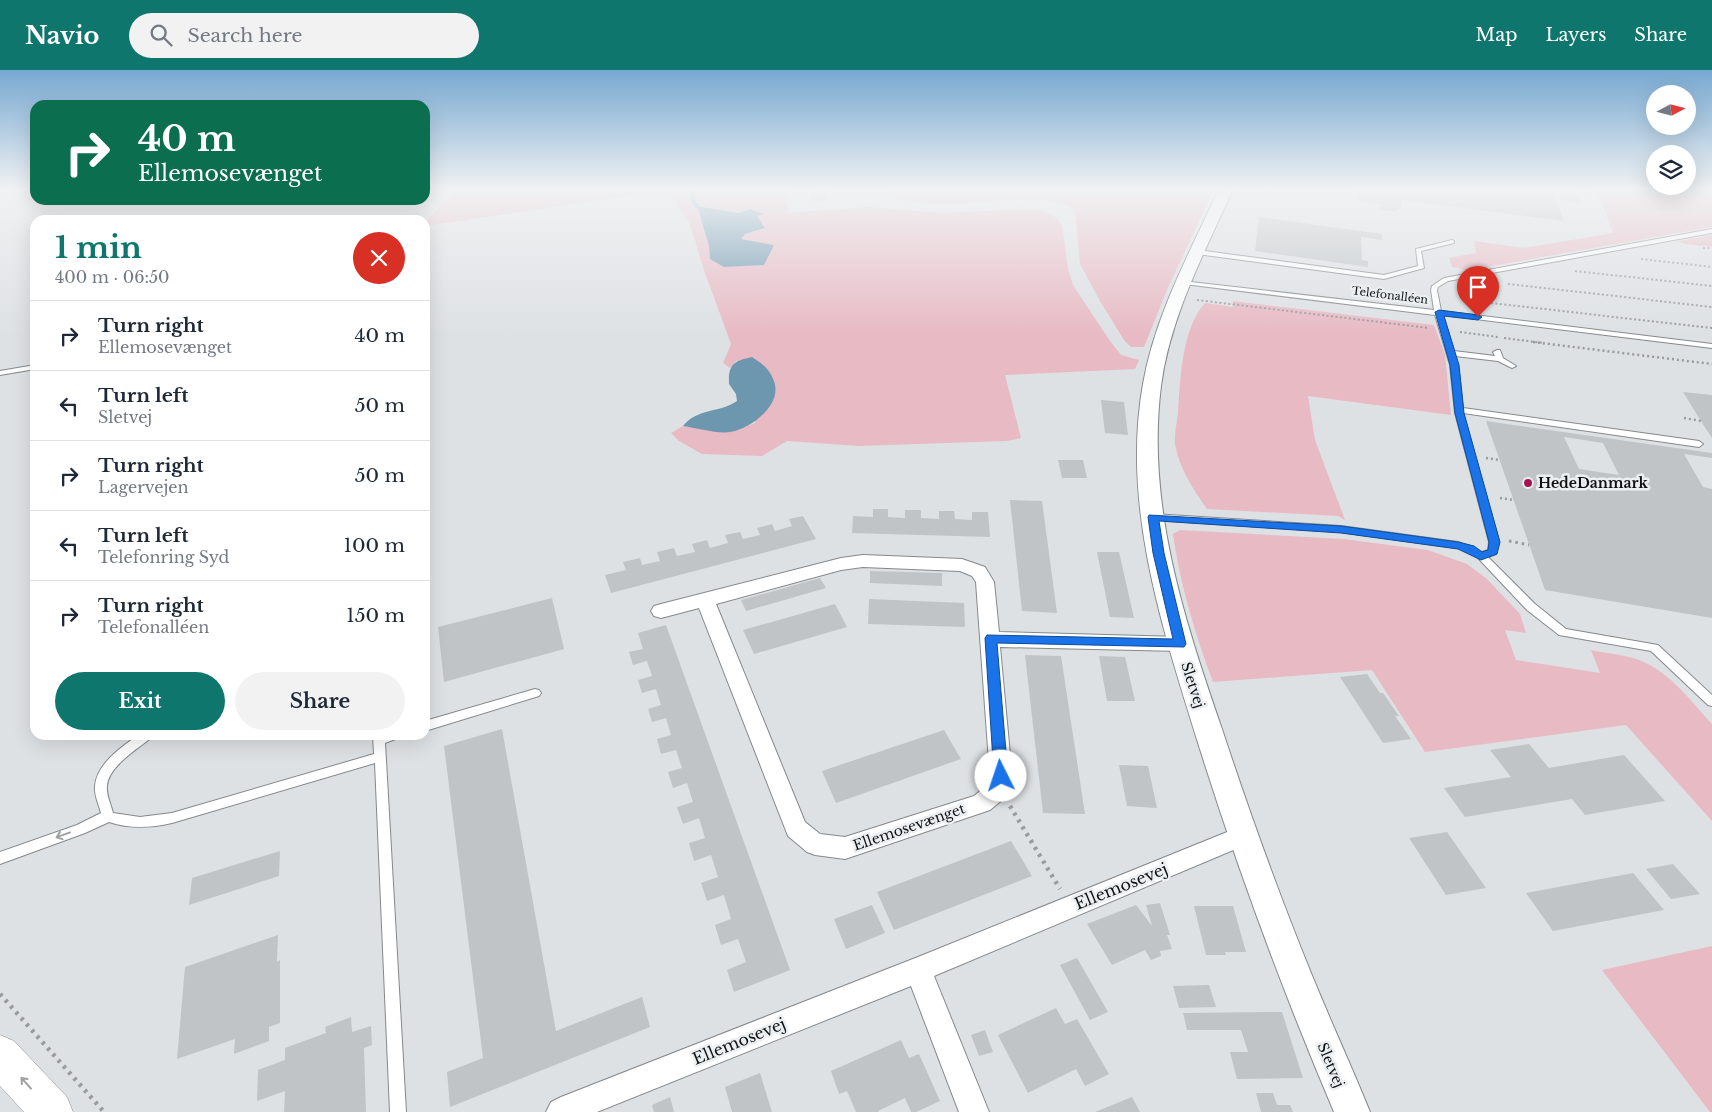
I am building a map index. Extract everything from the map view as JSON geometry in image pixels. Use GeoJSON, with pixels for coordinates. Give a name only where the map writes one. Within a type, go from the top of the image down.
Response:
{"type":"FeatureCollection","features":[{"type":"Feature","properties":{"kind":"main road"},"geometry":{"type":"LineString","coordinates":[[0,1055],[52,1112]]}},
{"type":"Feature","properties":{"kind":"street","name":"Sletvej"},"geometry":{"type":"LineString","coordinates":[[1204,238],[1180,289],[1156,359],[1152,386],[1148,439],[1153,517],[1158,553],[1180,644],[1242,836],[1314,1026],[1352,1112]]}},
{"type":"Feature","properties":{"kind":"street"},"geometry":{"type":"LineString","coordinates":[[661,611],[841,564],[863,561],[962,565],[979,572],[985,582],[1001,776],[994,793]]}},
{"type":"Feature","properties":{"kind":"street","name":"Ellemosevænget"},"geometry":{"type":"LineString","coordinates":[[706,600],[796,829],[815,844],[845,848],[982,803],[994,793]]}},
{"type":"Feature","properties":{"kind":"street"},"geometry":{"type":"LineString","coordinates":[[991,638],[1180,644]]}},
{"type":"Feature","properties":{"kind":"street","name":"Ellemosevej"},"geometry":{"type":"LineString","coordinates":[[561,1112],[918,970],[1242,836]]}},
{"type":"Feature","properties":{"kind":"street"},"geometry":{"type":"LineString","coordinates":[[918,970],[974,1112]]}},
{"type":"Feature","properties":{"kind":"lane"},"geometry":{"type":"LineString","coordinates":[[1481,556],[1493,552],[1494,542],[1459,410],[1454,365],[1434,290],[1439,282],[1446,279],[1675,238]]}},
{"type":"Feature","properties":{"kind":"lane"},"geometry":{"type":"LineString","coordinates":[[1197,252],[1384,277],[1422,267],[1418,250],[1452,242]]}},
{"type":"Feature","properties":{"kind":"lane","name":"Telefonalléen"},"geometry":{"type":"LineString","coordinates":[[1180,289],[1439,312],[1712,346]]}},
{"type":"Feature","properties":{"kind":"lane"},"geometry":{"type":"LineString","coordinates":[[1451,353],[1499,355],[1512,366]]}},
{"type":"Feature","properties":{"kind":"lane"},"geometry":{"type":"LineString","coordinates":[[0,373],[30,368]]}},
{"type":"Feature","properties":{"kind":"lane"},"geometry":{"type":"LineString","coordinates":[[1459,410],[1699,444]]}},
{"type":"Feature","properties":{"kind":"lane"},"geometry":{"type":"LineString","coordinates":[[1153,517],[1341,530],[1458,545],[1470,549],[1481,556],[1531,606],[1563,632],[1654,648],[1712,702]]}},
{"type":"Feature","properties":{"kind":"lane"},"geometry":{"type":"LineString","coordinates":[[430,724],[535,693]]}},
{"type":"Feature","properties":{"kind":"lane"},"geometry":{"type":"LineString","coordinates":[[108,816],[101,785],[108,770],[126,750],[140,740]]}},
{"type":"Feature","properties":{"kind":"lane"},"geometry":{"type":"LineString","coordinates":[[379,740],[398,1112]]}},
{"type":"Feature","properties":{"kind":"lane"},"geometry":{"type":"LineString","coordinates":[[108,816],[119,821],[140,823],[156,821],[380,757]]}},
{"type":"Feature","properties":{"kind":"lane"},"geometry":{"type":"LineString","coordinates":[[0,858],[81,829],[108,816]]}},
{"type":"Feature","properties":{"kind":"path"},"geometry":{"type":"LineString","coordinates":[[1635,259],[1712,267]]}},
{"type":"Feature","properties":{"kind":"path"},"geometry":{"type":"LineString","coordinates":[[1574,271],[1712,286]]}},
{"type":"Feature","properties":{"kind":"path"},"geometry":{"type":"LineString","coordinates":[[1500,283],[1712,307]]}},
{"type":"Feature","properties":{"kind":"path"},"geometry":{"type":"LineString","coordinates":[[1180,289],[1444,330],[1712,364]]}},
{"type":"Feature","properties":{"kind":"path"},"geometry":{"type":"LineString","coordinates":[[1482,302],[1712,328]]}},
{"type":"Feature","properties":{"kind":"path"},"geometry":{"type":"LineString","coordinates":[[1684,418],[1701,421]]}},
{"type":"Feature","properties":{"kind":"path"},"geometry":{"type":"LineString","coordinates":[[994,793],[1010,806],[1071,907]]}},
{"type":"Feature","properties":{"kind":"path"},"geometry":{"type":"LineString","coordinates":[[0,994],[104,1112]]}},
{"type":"Feature","properties":{"kind":"shaded area"},"geometry":{"type":"Polygon","coordinates":[[[694,238],[706,238],[710,259],[774,245],[741,239],[742,238],[1064,238],[1068,269],[1073,285],[1121,355],[1139,360],[1135,369],[1005,375],[1021,438],[1007,441],[859,446],[787,441],[762,456],[702,454],[679,441],[671,433],[683,426],[729,432],[755,423],[737,360],[730,368],[723,363],[731,344],[694,238]]]}},
{"type":"Feature","properties":{"kind":"shaded area"},"geometry":{"type":"Polygon","coordinates":[[[1078,238],[1191,238],[1167,290],[1144,347],[1131,347],[1124,340],[1080,264],[1078,238]]]}},
{"type":"Feature","properties":{"kind":"shaded area"},"geometry":{"type":"Polygon","coordinates":[[[1586,238],[1652,238],[1469,270],[1452,267],[1449,258],[1476,253],[1474,241],[1524,248],[1586,238]]]}},
{"type":"Feature","properties":{"kind":"shaded area"},"geometry":{"type":"Polygon","coordinates":[[[1712,238],[1712,247],[1685,244],[1678,241],[1712,238]]]}},
{"type":"Feature","properties":{"kind":"shaded area"},"geometry":{"type":"Polygon","coordinates":[[[1233,301],[1434,325],[1445,355],[1451,415],[1308,396],[1315,440],[1345,520],[1338,516],[1207,509],[1183,470],[1175,444],[1181,370],[1191,326],[1205,303],[1233,307],[1233,301]]]}},
{"type":"Feature","properties":{"kind":"shaded area"},"geometry":{"type":"Polygon","coordinates":[[[1180,530],[1343,539],[1428,550],[1467,564],[1487,579],[1520,614],[1526,633],[1505,630],[1516,660],[1600,673],[1591,650],[1622,655],[1645,662],[1677,685],[1712,724],[1712,821],[1626,725],[1425,752],[1372,670],[1213,682],[1194,627],[1184,590],[1173,534],[1180,530]]]}},
{"type":"Feature","properties":{"kind":"shaded area"},"geometry":{"type":"Polygon","coordinates":[[[1712,946],[1712,1112],[1710,1112],[1602,970],[1712,946]]]}},
{"type":"Feature","properties":{"kind":"water"},"geometry":{"type":"Polygon","coordinates":[[[706,238],[742,238],[741,239],[774,245],[764,265],[724,267],[710,259],[706,238]]]}},
{"type":"Feature","properties":{"kind":"water"},"geometry":{"type":"Polygon","coordinates":[[[752,357],[767,369],[773,379],[775,388],[774,397],[764,413],[747,426],[730,432],[713,432],[683,426],[695,416],[737,401],[736,394],[729,384],[731,368],[733,364],[752,357]]]}},
{"type":"Feature","properties":{"kind":"building"},"geometry":{"type":"Polygon","coordinates":[[[1257,238],[1361,238],[1362,260],[1368,261],[1368,267],[1255,251],[1257,238]]]}},
{"type":"Feature","properties":{"kind":"building"},"geometry":{"type":"Polygon","coordinates":[[[1365,238],[1382,238],[1382,240],[1365,238]]]}},
{"type":"Feature","properties":{"kind":"building"},"geometry":{"type":"Polygon","coordinates":[[[1683,392],[1712,395],[1712,438],[1701,421],[1683,392]]]}},
{"type":"Feature","properties":{"kind":"building"},"geometry":{"type":"Polygon","coordinates":[[[1101,400],[1124,402],[1128,435],[1105,433],[1101,400]]]}},
{"type":"Feature","properties":{"kind":"building"},"geometry":{"type":"Polygon","coordinates":[[[1486,421],[1712,453],[1712,458],[1684,454],[1703,487],[1712,489],[1712,618],[1545,590],[1486,421]],[[1564,437],[1579,469],[1619,475],[1603,443],[1564,437]]]}},
{"type":"Feature","properties":{"kind":"building"},"geometry":{"type":"Polygon","coordinates":[[[1058,460],[1083,460],[1087,478],[1062,478],[1058,460]]]}},
{"type":"Feature","properties":{"kind":"building"},"geometry":{"type":"Polygon","coordinates":[[[1010,500],[1042,501],[1057,613],[1022,611],[1010,500]]]}},
{"type":"Feature","properties":{"kind":"building"},"geometry":{"type":"Polygon","coordinates":[[[873,509],[888,509],[888,517],[905,518],[905,510],[921,510],[921,518],[939,519],[939,511],[954,511],[955,519],[972,520],[972,512],[988,512],[990,537],[852,533],[853,516],[873,517],[873,509]]]}},
{"type":"Feature","properties":{"kind":"building"},"geometry":{"type":"Polygon","coordinates":[[[803,516],[816,539],[611,593],[605,575],[626,570],[623,562],[640,558],[642,565],[660,561],[657,552],[674,548],[677,556],[695,552],[692,544],[707,540],[710,548],[728,543],[725,535],[740,532],[743,539],[760,535],[757,528],[772,524],[775,531],[792,526],[789,519],[803,516]]]}},
{"type":"Feature","properties":{"kind":"building"},"geometry":{"type":"Polygon","coordinates":[[[1097,552],[1119,552],[1134,618],[1110,617],[1097,552]]]}},
{"type":"Feature","properties":{"kind":"building"},"geometry":{"type":"Polygon","coordinates":[[[870,571],[942,573],[942,586],[870,583],[870,571]]]}},
{"type":"Feature","properties":{"kind":"building"},"geometry":{"type":"Polygon","coordinates":[[[820,578],[826,588],[746,611],[741,600],[820,578]]]}},
{"type":"Feature","properties":{"kind":"building"},"geometry":{"type":"Polygon","coordinates":[[[552,598],[564,649],[444,682],[438,627],[552,598]]]}},
{"type":"Feature","properties":{"kind":"building"},"geometry":{"type":"Polygon","coordinates":[[[869,599],[964,603],[965,627],[868,624],[869,599]]]}},
{"type":"Feature","properties":{"kind":"building"},"geometry":{"type":"Polygon","coordinates":[[[835,604],[847,627],[754,654],[743,630],[835,604]]]}},
{"type":"Feature","properties":{"kind":"building"},"geometry":{"type":"Polygon","coordinates":[[[666,625],[790,970],[734,992],[727,970],[746,962],[738,939],[721,945],[715,925],[731,919],[724,895],[707,901],[701,883],[718,877],[711,855],[694,861],[689,843],[705,838],[699,818],[683,824],[677,807],[693,802],[687,783],[673,788],[668,772],[682,768],[676,750],[661,754],[657,739],[671,735],[666,718],[652,722],[648,709],[661,705],[656,689],[642,693],[638,680],[652,676],[647,661],[633,665],[629,652],[643,649],[638,633],[666,625]]]}},
{"type":"Feature","properties":{"kind":"building"},"geometry":{"type":"Polygon","coordinates":[[[1025,655],[1061,656],[1085,814],[1043,813],[1025,655]]]}},
{"type":"Feature","properties":{"kind":"building"},"geometry":{"type":"Polygon","coordinates":[[[1099,656],[1125,657],[1135,701],[1107,701],[1099,656]]]}},
{"type":"Feature","properties":{"kind":"building"},"geometry":{"type":"Polygon","coordinates":[[[1367,674],[1399,716],[1395,716],[1411,739],[1383,743],[1340,677],[1367,674]]]}},
{"type":"Feature","properties":{"kind":"building"},"geometry":{"type":"Polygon","coordinates":[[[502,729],[556,1031],[642,997],[650,1027],[450,1107],[447,1072],[483,1058],[444,746],[502,729]]]}},
{"type":"Feature","properties":{"kind":"building"},"geometry":{"type":"Polygon","coordinates":[[[944,730],[961,759],[836,803],[822,771],[944,730]]]}},
{"type":"Feature","properties":{"kind":"building"},"geometry":{"type":"Polygon","coordinates":[[[1529,744],[1549,768],[1624,755],[1665,801],[1585,815],[1572,799],[1465,817],[1444,788],[1511,777],[1490,750],[1529,744]]]}},
{"type":"Feature","properties":{"kind":"building"},"geometry":{"type":"Polygon","coordinates":[[[1119,765],[1148,766],[1157,808],[1127,806],[1119,765]]]}},
{"type":"Feature","properties":{"kind":"building"},"geometry":{"type":"Polygon","coordinates":[[[1447,832],[1486,888],[1446,895],[1409,838],[1447,832]]]}},
{"type":"Feature","properties":{"kind":"building"},"geometry":{"type":"Polygon","coordinates":[[[1011,841],[1032,876],[894,930],[877,892],[1011,841]]]}},
{"type":"Feature","properties":{"kind":"building"},"geometry":{"type":"Polygon","coordinates":[[[280,851],[279,876],[189,905],[192,878],[280,851]]]}},
{"type":"Feature","properties":{"kind":"building"},"geometry":{"type":"Polygon","coordinates":[[[1673,864],[1700,894],[1671,899],[1646,869],[1673,864]]]}},
{"type":"Feature","properties":{"kind":"building"},"geometry":{"type":"Polygon","coordinates":[[[1633,873],[1664,910],[1553,931],[1526,893],[1633,873]]]}},
{"type":"Feature","properties":{"kind":"building"},"geometry":{"type":"Polygon","coordinates":[[[1160,903],[1170,935],[1167,935],[1172,949],[1160,951],[1161,956],[1151,960],[1145,950],[1112,965],[1087,924],[1136,905],[1152,926],[1146,905],[1160,903]]]}},
{"type":"Feature","properties":{"kind":"building"},"geometry":{"type":"Polygon","coordinates":[[[872,905],[885,933],[846,949],[834,919],[872,905]]]}},
{"type":"Feature","properties":{"kind":"building"},"geometry":{"type":"Polygon","coordinates":[[[1194,906],[1233,906],[1246,952],[1225,952],[1226,955],[1206,955],[1194,906]]]}},
{"type":"Feature","properties":{"kind":"building"},"geometry":{"type":"Polygon","coordinates":[[[278,935],[277,962],[280,960],[280,1023],[269,1027],[269,1041],[234,1054],[235,1039],[177,1059],[185,967],[278,935]]]}},
{"type":"Feature","properties":{"kind":"building"},"geometry":{"type":"Polygon","coordinates":[[[1077,958],[1108,1012],[1090,1020],[1060,965],[1077,958]]]}},
{"type":"Feature","properties":{"kind":"building"},"geometry":{"type":"Polygon","coordinates":[[[1209,985],[1216,1007],[1179,1008],[1173,986],[1209,985]]]}},
{"type":"Feature","properties":{"kind":"building"},"geometry":{"type":"Polygon","coordinates":[[[1056,1008],[1065,1024],[1077,1019],[1109,1074],[1085,1086],[1076,1069],[1028,1093],[998,1035],[1056,1008]]]}},
{"type":"Feature","properties":{"kind":"building"},"geometry":{"type":"Polygon","coordinates":[[[1282,1012],[1303,1078],[1237,1079],[1230,1052],[1248,1052],[1241,1030],[1187,1030],[1183,1013],[1282,1012]]]}},
{"type":"Feature","properties":{"kind":"building"},"geometry":{"type":"Polygon","coordinates":[[[351,1017],[352,1032],[371,1026],[372,1045],[364,1048],[366,1112],[284,1112],[285,1091],[257,1101],[258,1070],[285,1060],[285,1048],[326,1033],[325,1027],[351,1017]]]}},
{"type":"Feature","properties":{"kind":"building"},"geometry":{"type":"Polygon","coordinates":[[[985,1030],[993,1052],[979,1056],[971,1035],[985,1030]]]}},
{"type":"Feature","properties":{"kind":"building"},"geometry":{"type":"Polygon","coordinates":[[[901,1040],[909,1058],[919,1054],[940,1101],[916,1112],[911,1112],[905,1098],[879,1112],[856,1112],[847,1091],[839,1094],[831,1071],[901,1040]]]}},
{"type":"Feature","properties":{"kind":"building"},"geometry":{"type":"Polygon","coordinates":[[[760,1073],[772,1112],[732,1112],[725,1087],[760,1073]]]}},
{"type":"Feature","properties":{"kind":"building"},"geometry":{"type":"Polygon","coordinates":[[[1256,1093],[1273,1093],[1277,1105],[1290,1105],[1293,1112],[1261,1112],[1256,1093]]]}},
{"type":"Feature","properties":{"kind":"building"},"geometry":{"type":"Polygon","coordinates":[[[670,1097],[674,1112],[654,1112],[652,1105],[670,1097]]]}},
{"type":"Feature","properties":{"kind":"building"},"geometry":{"type":"Polygon","coordinates":[[[1132,1097],[1140,1112],[1095,1112],[1132,1097]]]}},
{"type":"Feature","properties":{"kind":"place","name":"HedeDanmark"},"geometry":{"type":"Point","coordinates":[1528,483]}},
{"type":"Feature","properties":{"kind":"route"},"geometry":{"type":"LineString","coordinates":[[1001,776],[991,638],[1180,644],[1158,553],[1153,517],[1341,530],[1458,545],[1470,549],[1481,556],[1493,552],[1494,542],[1459,413],[1454,365],[1439,312],[1478,317]]}}]}
